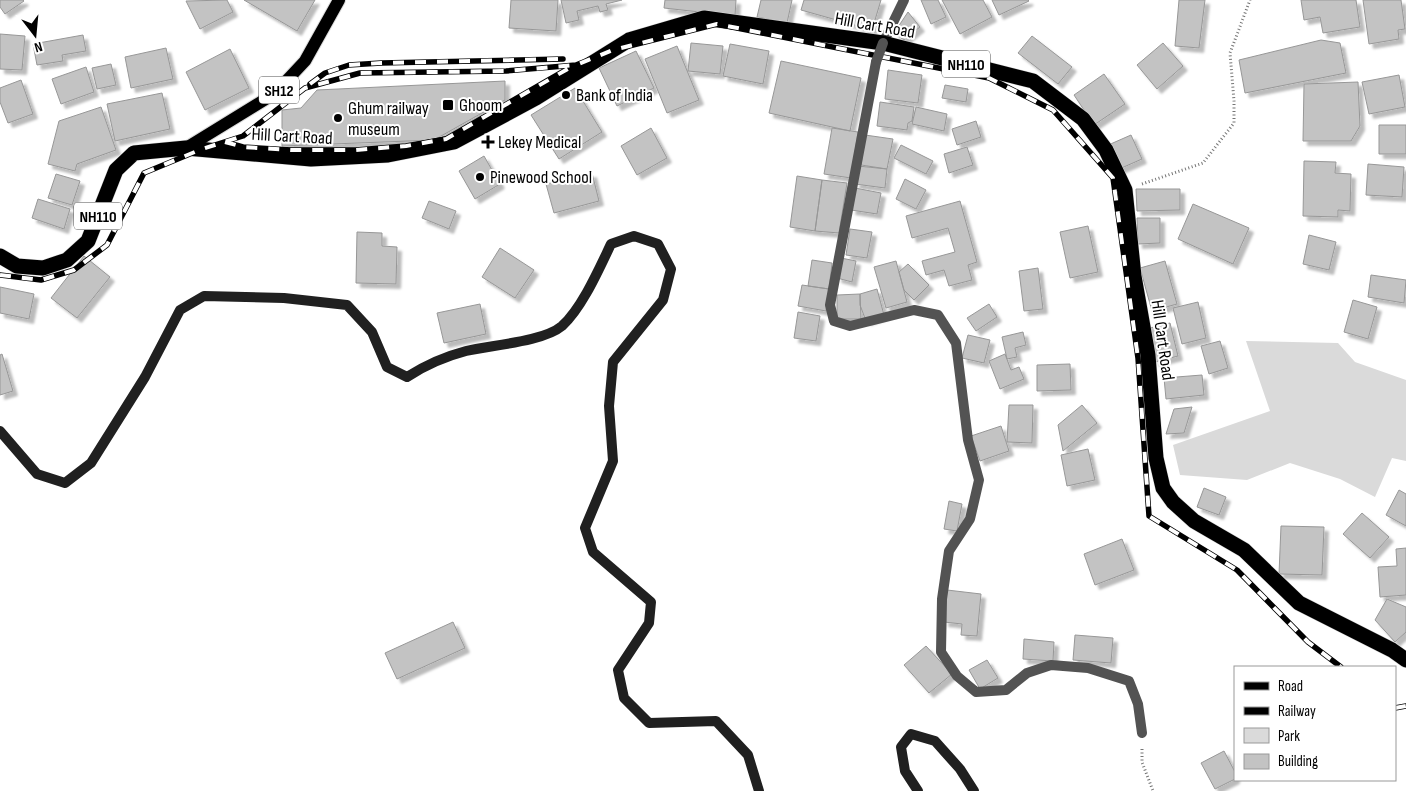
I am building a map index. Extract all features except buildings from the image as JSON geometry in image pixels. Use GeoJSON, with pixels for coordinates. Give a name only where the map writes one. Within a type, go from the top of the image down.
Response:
{"type":"FeatureCollection","features":[{"type":"Feature","properties":{"kind":"highway","name":"Hill Cart Road"},"geometry":{"type":"LineString","coordinates":[[0,256],[17,266],[43,268],[67,260],[88,241],[116,170],[134,153],[186,148],[311,159],[388,155],[454,142],[536,98],[629,40],[704,18],[883,43],[1033,81],[1083,119],[1106,150],[1125,190],[1134,276],[1148,356],[1156,458],[1163,488],[1173,502],[1194,521],[1244,550],[1299,603],[1392,650],[1406,660]]}},
{"type":"Feature","properties":{"kind":"main road","name":"SH12"},"geometry":{"type":"LineString","coordinates":[[186,148],[274,94],[305,61],[339,0]]}},
{"type":"Feature","properties":{"kind":"main road"},"geometry":{"type":"LineString","coordinates":[[0,431],[37,474],[65,483],[91,463],[145,377],[180,310],[204,296],[284,298],[347,305],[372,332],[388,367],[408,377],[430,362],[467,351],[538,337],[561,326],[585,296],[611,244],[634,236],[658,244],[671,268],[664,300],[613,362],[609,406],[613,461],[585,528],[593,552],[651,602],[649,622],[618,670],[624,698],[649,723],[716,721],[748,755],[759,791]]}},
{"type":"Feature","properties":{"kind":"main road"},"geometry":{"type":"LineString","coordinates":[[918,791],[905,771],[901,747],[911,734],[935,741],[960,769],[974,791]]}},
{"type":"Feature","properties":{"kind":"street"},"geometry":{"type":"LineString","coordinates":[[904,0],[876,62],[830,305],[834,321],[850,326],[914,310],[938,315],[956,343],[968,440],[979,480],[970,519],[948,550],[942,599],[941,652],[957,676],[976,692],[1006,690],[1027,673],[1051,665],[1088,668],[1128,681],[1138,704],[1142,733]]}},
{"type":"Feature","properties":{"kind":"path"},"geometry":{"type":"LineString","coordinates":[[1125,190],[1203,163],[1234,123],[1230,53],[1250,0]]}},
{"type":"Feature","properties":{"kind":"path"},"geometry":{"type":"LineString","coordinates":[[1142,733],[1142,762],[1153,791]]}},
{"type":"Feature","properties":{"kind":"green space"},"geometry":{"type":"Polygon","coordinates":[[[1246,341],[1338,343],[1355,362],[1406,380],[1406,461],[1392,458],[1375,497],[1340,479],[1290,463],[1247,480],[1180,475],[1173,445],[1270,411],[1246,341]]]}},
{"type":"Feature","properties":{"kind":"railway"},"geometry":{"type":"LineString","coordinates":[[0,275],[41,280],[74,270],[107,245],[144,173],[202,149],[243,136],[305,88],[360,73],[506,71],[576,65],[613,50],[717,24],[989,78],[1053,110],[1113,178],[1138,358],[1149,516],[1237,570],[1308,642],[1340,666]]}},
{"type":"Feature","properties":{"kind":"railway"},"geometry":{"type":"LineString","coordinates":[[310,84],[325,73],[349,65],[563,59]]}},
{"type":"Feature","properties":{"kind":"railway"},"geometry":{"type":"LineString","coordinates":[[225,142],[243,147],[291,150],[356,150],[406,146],[446,139],[571,67]]}},
{"type":"Feature","properties":{"kind":"railway"},"geometry":{"type":"LineString","coordinates":[[1396,708],[1406,706]]}},
{"type":"Feature","properties":{"kind":"place","name":"Bank of India"},"geometry":{"type":"Point","coordinates":[566,95]}},
{"type":"Feature","properties":{"kind":"place","name":"Ghoom"},"geometry":{"type":"Point","coordinates":[448,105]}},
{"type":"Feature","properties":{"kind":"place","name":"Ghum railway museum"},"geometry":{"type":"Point","coordinates":[338,118]}},
{"type":"Feature","properties":{"kind":"place","name":"Lekey Medical"},"geometry":{"type":"Point","coordinates":[488,142]}},
{"type":"Feature","properties":{"kind":"place","name":"Pinewood School"},"geometry":{"type":"Point","coordinates":[480,177]}}]}
